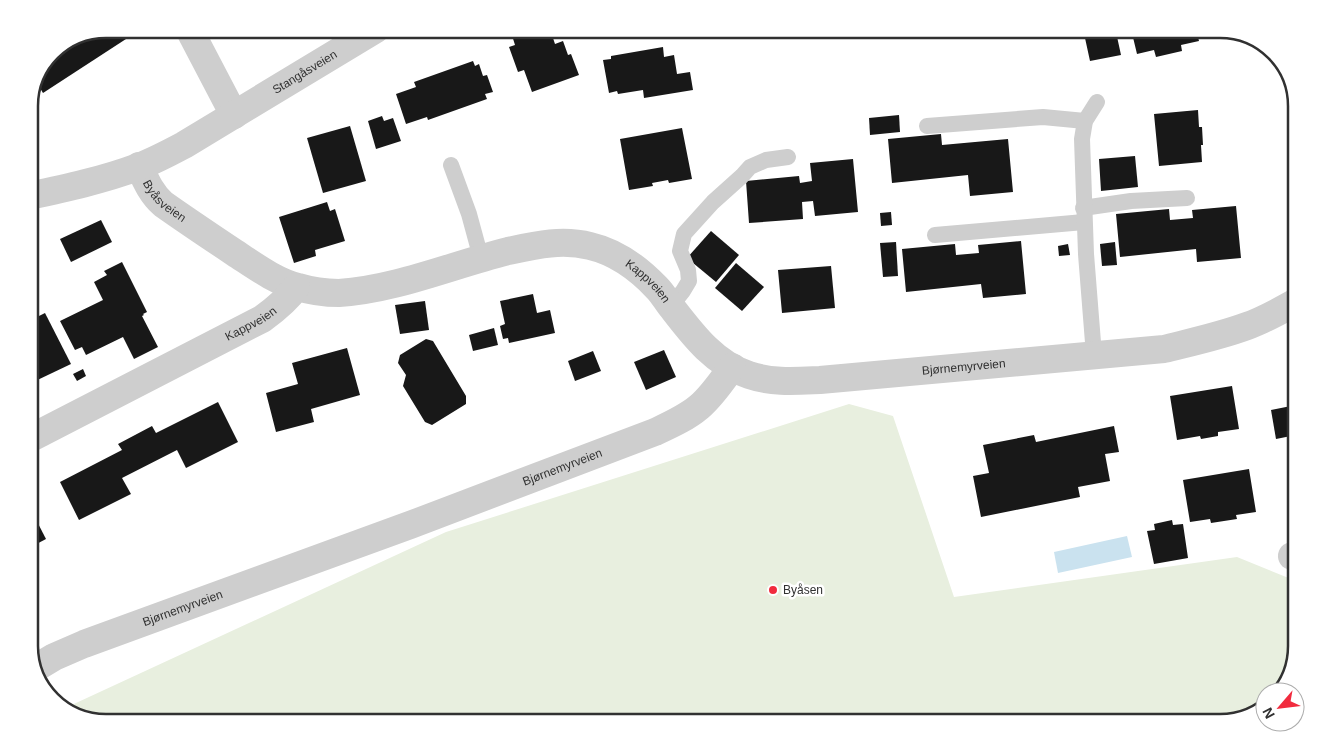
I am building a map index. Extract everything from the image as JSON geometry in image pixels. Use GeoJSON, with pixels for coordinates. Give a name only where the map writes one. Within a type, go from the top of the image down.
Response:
{"type":"FeatureCollection","features":[{"type":"Feature","properties":{"kind":"street"},"geometry":{"type":"LineString","coordinates":[[193,37],[234,115]]}},
{"type":"Feature","properties":{"kind":"street","name":"Stangåsveien"},"geometry":{"type":"LineString","coordinates":[[139,166],[184,145],[363,37]]}},
{"type":"Feature","properties":{"kind":"street","name":"Byåsveien"},"geometry":{"type":"LineString","coordinates":[[38,194],[95,180],[139,166],[149,188],[163,204],[260,269],[296,286]]}},
{"type":"Feature","properties":{"kind":"street","name":"Kappveien"},"geometry":{"type":"LineString","coordinates":[[38,434],[262,319],[278,308],[296,286],[318,292],[339,293],[384,286],[532,245],[563,242],[592,246],[625,260],[657,288],[702,345],[732,367]]}},
{"type":"Feature","properties":{"kind":"street","name":"Bjørnemyrveien"},"geometry":{"type":"LineString","coordinates":[[40,665],[84,644],[655,432],[699,407],[732,367],[747,375],[789,382],[1164,349],[1210,338],[1247,326],[1287,307]]}},
{"type":"Feature","properties":{"kind":"lane"},"geometry":{"type":"LineString","coordinates":[[1094,355],[1084,215],[1082,139],[1085,121],[1097,102]]}},
{"type":"Feature","properties":{"kind":"lane"},"geometry":{"type":"LineString","coordinates":[[927,126],[1043,117],[1085,121]]}},
{"type":"Feature","properties":{"kind":"lane"},"geometry":{"type":"LineString","coordinates":[[670,306],[689,281],[688,270],[680,251],[684,234],[750,167],[766,160],[788,157]]}},
{"type":"Feature","properties":{"kind":"lane"},"geometry":{"type":"LineString","coordinates":[[451,165],[469,214],[481,258]]}},
{"type":"Feature","properties":{"kind":"lane"},"geometry":{"type":"LineString","coordinates":[[935,235],[1084,215],[1131,201],[1187,198]]}},
{"type":"Feature","properties":{"kind":"green space"},"geometry":{"type":"Polygon","coordinates":[[[849,404],[893,416],[954,597],[1237,557],[1288,578],[1288,647],[1282,673],[1277,682],[1255,682],[1255,704],[1229,714],[96,714],[71,705],[446,532],[849,404]]]}},
{"type":"Feature","properties":{"kind":"water"},"geometry":{"type":"Polygon","coordinates":[[[1127,536],[1132,557],[1058,573],[1054,552],[1127,536]]]}},
{"type":"Feature","properties":{"kind":"building"},"geometry":{"type":"Polygon","coordinates":[[[125,37],[126,39],[43,93],[40,88],[44,75],[51,64],[71,47],[83,41],[96,38],[125,37]]]}},
{"type":"Feature","properties":{"kind":"building"},"geometry":{"type":"Polygon","coordinates":[[[512,37],[553,37],[555,44],[563,41],[568,55],[571,54],[579,75],[532,92],[524,70],[518,72],[509,47],[515,45],[512,37]]]}},
{"type":"Feature","properties":{"kind":"building"},"geometry":{"type":"Polygon","coordinates":[[[1117,37],[1121,55],[1090,61],[1085,38],[1117,37]]]}},
{"type":"Feature","properties":{"kind":"building"},"geometry":{"type":"Polygon","coordinates":[[[1133,37],[1198,37],[1199,41],[1181,45],[1182,51],[1156,57],[1154,50],[1137,54],[1133,37]]]}},
{"type":"Feature","properties":{"kind":"building"},"geometry":{"type":"Polygon","coordinates":[[[663,47],[664,57],[674,55],[677,74],[690,72],[693,90],[644,98],[643,90],[618,94],[617,91],[609,93],[603,60],[611,59],[611,56],[663,47]]]}},
{"type":"Feature","properties":{"kind":"building"},"geometry":{"type":"Polygon","coordinates":[[[473,61],[475,66],[479,64],[483,76],[487,75],[493,92],[485,94],[487,99],[428,120],[427,117],[406,124],[396,94],[416,87],[414,82],[473,61]]]}},
{"type":"Feature","properties":{"kind":"building"},"geometry":{"type":"Polygon","coordinates":[[[1198,110],[1199,127],[1202,127],[1202,162],[1159,166],[1154,114],[1198,110]]]}},
{"type":"Feature","properties":{"kind":"building"},"geometry":{"type":"Polygon","coordinates":[[[899,115],[900,132],[870,135],[869,118],[899,115]]]}},
{"type":"Feature","properties":{"kind":"building"},"geometry":{"type":"Polygon","coordinates":[[[382,116],[384,121],[393,118],[401,141],[376,149],[368,121],[382,116]]]}},
{"type":"Feature","properties":{"kind":"building"},"geometry":{"type":"Polygon","coordinates":[[[350,126],[366,181],[323,193],[307,138],[350,126]]]}},
{"type":"Feature","properties":{"kind":"building"},"geometry":{"type":"Polygon","coordinates":[[[682,128],[692,179],[669,183],[668,180],[652,183],[653,186],[629,190],[620,139],[682,128]]]}},
{"type":"Feature","properties":{"kind":"building"},"geometry":{"type":"Polygon","coordinates":[[[941,134],[942,145],[1008,139],[1013,192],[970,196],[968,175],[892,183],[888,139],[941,134]]]}},
{"type":"Feature","properties":{"kind":"building"},"geometry":{"type":"Polygon","coordinates":[[[1135,156],[1138,187],[1101,191],[1099,159],[1135,156]]]}},
{"type":"Feature","properties":{"kind":"building"},"geometry":{"type":"Polygon","coordinates":[[[853,159],[858,212],[815,216],[813,201],[802,202],[803,219],[749,223],[746,181],[799,176],[800,183],[812,181],[810,163],[853,159]]]}},
{"type":"Feature","properties":{"kind":"building"},"geometry":{"type":"Polygon","coordinates":[[[327,202],[330,211],[335,209],[345,241],[315,250],[316,256],[294,263],[279,217],[327,202]]]}},
{"type":"Feature","properties":{"kind":"building"},"geometry":{"type":"Polygon","coordinates":[[[1236,206],[1241,258],[1197,262],[1196,249],[1120,257],[1116,214],[1169,209],[1170,220],[1193,218],[1192,210],[1236,206]]]}},
{"type":"Feature","properties":{"kind":"building"},"geometry":{"type":"Polygon","coordinates":[[[891,212],[892,225],[881,226],[880,213],[891,212]]]}},
{"type":"Feature","properties":{"kind":"building"},"geometry":{"type":"Polygon","coordinates":[[[101,220],[112,242],[71,262],[60,239],[101,220]]]}},
{"type":"Feature","properties":{"kind":"building"},"geometry":{"type":"Polygon","coordinates":[[[711,231],[739,255],[716,282],[687,258],[711,231]]]}},
{"type":"Feature","properties":{"kind":"building"},"geometry":{"type":"Polygon","coordinates":[[[1021,241],[1026,294],[983,298],[981,284],[906,292],[902,249],[955,244],[956,255],[979,253],[978,245],[1021,241]]]}},
{"type":"Feature","properties":{"kind":"building"},"geometry":{"type":"Polygon","coordinates":[[[896,242],[898,276],[883,277],[880,243],[896,242]]]}},
{"type":"Feature","properties":{"kind":"building"},"geometry":{"type":"Polygon","coordinates":[[[1115,242],[1117,265],[1102,266],[1100,244],[1115,242]]]}},
{"type":"Feature","properties":{"kind":"building"},"geometry":{"type":"Polygon","coordinates":[[[1068,244],[1070,255],[1059,256],[1058,246],[1068,244]]]}},
{"type":"Feature","properties":{"kind":"building"},"geometry":{"type":"Polygon","coordinates":[[[122,262],[147,312],[142,316],[158,347],[134,359],[123,337],[86,355],[82,347],[75,350],[60,321],[103,300],[94,282],[107,275],[104,271],[122,262]]]}},
{"type":"Feature","properties":{"kind":"building"},"geometry":{"type":"Polygon","coordinates":[[[736,263],[764,287],[742,311],[715,288],[736,263]]]}},
{"type":"Feature","properties":{"kind":"building"},"geometry":{"type":"Polygon","coordinates":[[[831,266],[835,308],[782,313],[778,270],[831,266]]]}},
{"type":"Feature","properties":{"kind":"building"},"geometry":{"type":"Polygon","coordinates":[[[533,294],[537,313],[550,310],[555,333],[509,343],[508,338],[503,339],[500,326],[505,324],[500,301],[533,294]]]}},
{"type":"Feature","properties":{"kind":"building"},"geometry":{"type":"Polygon","coordinates":[[[425,301],[429,330],[400,334],[395,305],[425,301]]]}},
{"type":"Feature","properties":{"kind":"building"},"geometry":{"type":"Polygon","coordinates":[[[45,313],[71,364],[38,380],[38,316],[45,313]]]}},
{"type":"Feature","properties":{"kind":"building"},"geometry":{"type":"Polygon","coordinates":[[[494,328],[498,345],[473,351],[469,335],[494,328]]]}},
{"type":"Feature","properties":{"kind":"building"},"geometry":{"type":"Polygon","coordinates":[[[426,339],[433,341],[466,396],[466,404],[432,425],[425,422],[403,386],[406,375],[398,363],[400,355],[426,339]]]}},
{"type":"Feature","properties":{"kind":"building"},"geometry":{"type":"Polygon","coordinates":[[[347,348],[360,395],[311,409],[314,422],[276,432],[266,393],[298,384],[292,363],[347,348]]]}},
{"type":"Feature","properties":{"kind":"building"},"geometry":{"type":"Polygon","coordinates":[[[664,350],[676,377],[646,390],[634,362],[664,350]]]}},
{"type":"Feature","properties":{"kind":"building"},"geometry":{"type":"Polygon","coordinates":[[[593,351],[601,371],[575,381],[568,361],[593,351]]]}},
{"type":"Feature","properties":{"kind":"building"},"geometry":{"type":"Polygon","coordinates":[[[83,369],[86,376],[77,381],[73,374],[83,369]]]}},
{"type":"Feature","properties":{"kind":"building"},"geometry":{"type":"Polygon","coordinates":[[[1232,386],[1239,429],[1218,432],[1218,436],[1201,439],[1200,436],[1177,440],[1170,396],[1232,386]]]}},
{"type":"Feature","properties":{"kind":"building"},"geometry":{"type":"Polygon","coordinates":[[[218,402],[238,442],[186,468],[177,450],[122,478],[131,494],[79,520],[60,482],[122,450],[118,444],[152,426],[156,433],[218,402]]]}},
{"type":"Feature","properties":{"kind":"building"},"geometry":{"type":"Polygon","coordinates":[[[1288,407],[1288,437],[1276,439],[1271,410],[1288,407]]]}},
{"type":"Feature","properties":{"kind":"building"},"geometry":{"type":"Polygon","coordinates":[[[1114,426],[1119,452],[1105,454],[1110,481],[1078,487],[1080,497],[981,517],[973,476],[989,473],[983,445],[1034,435],[1036,442],[1114,426]]]}},
{"type":"Feature","properties":{"kind":"building"},"geometry":{"type":"Polygon","coordinates":[[[1249,469],[1256,512],[1236,515],[1237,519],[1211,523],[1210,519],[1190,522],[1183,480],[1249,469]]]}},
{"type":"Feature","properties":{"kind":"building"},"geometry":{"type":"Polygon","coordinates":[[[1172,520],[1173,525],[1183,524],[1188,558],[1154,564],[1147,531],[1155,530],[1154,524],[1172,520]]]}},
{"type":"Feature","properties":{"kind":"building"},"geometry":{"type":"Polygon","coordinates":[[[38,523],[46,539],[38,543],[38,523]]]}},
{"type":"Feature","properties":{"kind":"place","name":"Byåsen"},"geometry":{"type":"Point","coordinates":[773,590]}}]}
